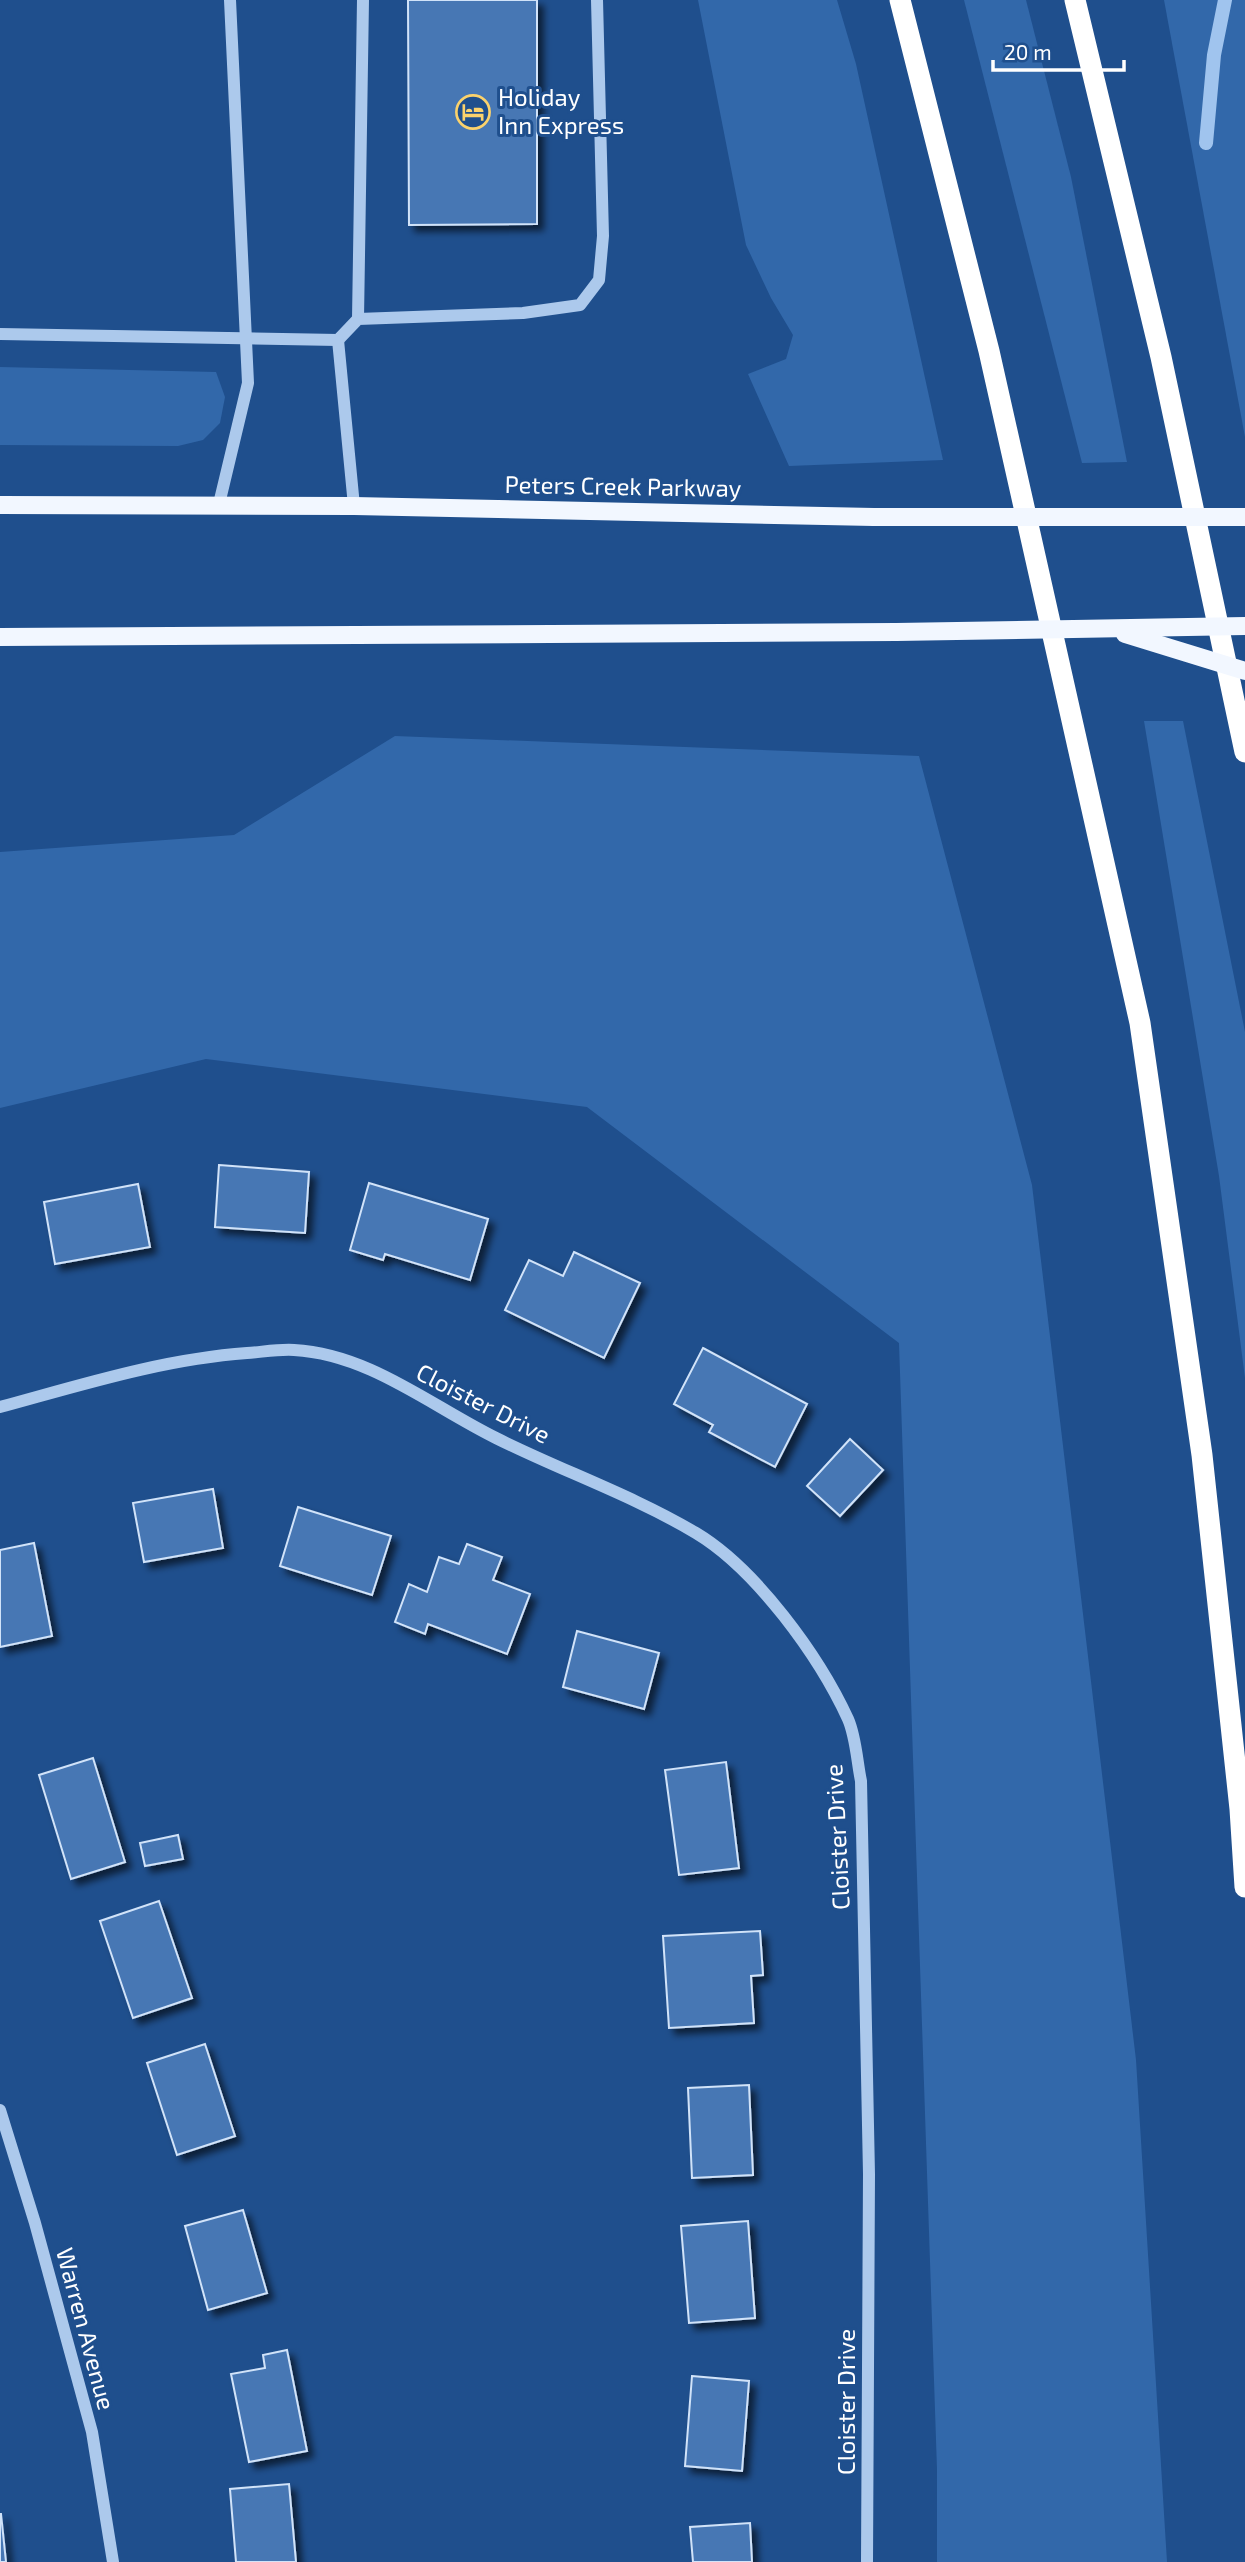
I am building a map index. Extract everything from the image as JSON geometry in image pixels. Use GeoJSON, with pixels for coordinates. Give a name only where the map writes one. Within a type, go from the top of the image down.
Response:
{"type":"FeatureCollection","features":[{"type":"Feature","properties":{"kind":"highway"},"geometry":{"type":"LineString","coordinates":[[900,0],[989,351],[1140,1023],[1202,1455],[1241,1809],[1245,1887]]}},
{"type":"Feature","properties":{"kind":"highway"},"geometry":{"type":"LineString","coordinates":[[1075,0],[1161,357],[1245,752]]}},
{"type":"Feature","properties":{"kind":"main road","name":"Peters Creek Parkway"},"geometry":{"type":"LineString","coordinates":[[0,505],[219,504],[874,517],[1245,517]]}},
{"type":"Feature","properties":{"kind":"main road"},"geometry":{"type":"LineString","coordinates":[[0,637],[896,632],[1245,626]]}},
{"type":"Feature","properties":{"kind":"main road"},"geometry":{"type":"LineString","coordinates":[[1108,629],[1245,671]]}},
{"type":"Feature","properties":{"kind":"street"},"geometry":{"type":"LineString","coordinates":[[219,504],[248,383],[230,0]]}},
{"type":"Feature","properties":{"kind":"street"},"geometry":{"type":"LineString","coordinates":[[0,334],[338,340],[358,319],[363,0]]}},
{"type":"Feature","properties":{"kind":"street"},"geometry":{"type":"LineString","coordinates":[[358,319],[523,313],[580,305],[599,280],[603,236],[597,0]]}},
{"type":"Feature","properties":{"kind":"street"},"geometry":{"type":"LineString","coordinates":[[338,340],[354,506]]}},
{"type":"Feature","properties":{"kind":"street","name":"Cloister Drive"},"geometry":{"type":"LineString","coordinates":[[0,1407],[120,1374],[216,1355],[293,1350],[331,1355],[369,1368],[496,1438],[627,1497],[698,1535],[743,1571],[782,1616],[819,1667],[849,1721],[861,1781],[869,2174],[867,2562]]}},
{"type":"Feature","properties":{"kind":"street","name":"Warren Avenue"},"geometry":{"type":"LineString","coordinates":[[0,2110],[35,2223],[92,2432],[113,2562]]}},
{"type":"Feature","properties":{"kind":"shaded area"},"geometry":{"type":"Polygon","coordinates":[[[698,0],[837,0],[856,64],[943,460],[789,466],[748,374],[786,359],[793,335],[771,298],[746,245],[698,0]]]}},
{"type":"Feature","properties":{"kind":"shaded area"},"geometry":{"type":"Polygon","coordinates":[[[964,0],[1026,0],[1071,177],[1127,462],[1082,463],[964,0]]]}},
{"type":"Feature","properties":{"kind":"shaded area"},"geometry":{"type":"Polygon","coordinates":[[[1164,0],[1245,0],[1245,437],[1164,0]]]}},
{"type":"Feature","properties":{"kind":"shaded area"},"geometry":{"type":"Polygon","coordinates":[[[0,367],[216,372],[225,397],[220,423],[203,440],[178,446],[0,445],[0,367]]]}},
{"type":"Feature","properties":{"kind":"shaded area"},"geometry":{"type":"Polygon","coordinates":[[[1144,721],[1183,721],[1245,1032],[1245,1378],[1219,1176],[1144,721]]]}},
{"type":"Feature","properties":{"kind":"shaded area"},"geometry":{"type":"Polygon","coordinates":[[[395,736],[919,756],[1032,1185],[1136,2060],[1167,2562],[937,2562],[937,2469],[899,1343],[587,1107],[206,1059],[0,1108],[0,852],[234,835],[395,736]]]}},
{"type":"Feature","properties":{"kind":"building","name":"Holiday Inn Express"},"geometry":{"type":"Polygon","coordinates":[[[408,0],[537,0],[537,224],[409,225],[408,0]]]}},
{"type":"Feature","properties":{"kind":"building"},"geometry":{"type":"Polygon","coordinates":[[[219,1165],[309,1172],[305,1233],[215,1227],[219,1165]]]}},
{"type":"Feature","properties":{"kind":"building"},"geometry":{"type":"Polygon","coordinates":[[[369,1183],[488,1219],[470,1280],[385,1254],[383,1260],[350,1250],[369,1183]]]}},
{"type":"Feature","properties":{"kind":"building"},"geometry":{"type":"Polygon","coordinates":[[[138,1184],[150,1247],[55,1264],[44,1202],[138,1184]]]}},
{"type":"Feature","properties":{"kind":"building"},"geometry":{"type":"Polygon","coordinates":[[[574,1252],[640,1283],[604,1358],[505,1310],[529,1260],[563,1276],[574,1252]]]}},
{"type":"Feature","properties":{"kind":"building"},"geometry":{"type":"Polygon","coordinates":[[[703,1348],[807,1404],[775,1467],[709,1432],[713,1425],[674,1404],[703,1348]]]}},
{"type":"Feature","properties":{"kind":"building"},"geometry":{"type":"Polygon","coordinates":[[[850,1439],[883,1470],[840,1516],[807,1486],[850,1439]]]}},
{"type":"Feature","properties":{"kind":"building"},"geometry":{"type":"Polygon","coordinates":[[[213,1489],[223,1548],[144,1562],[133,1503],[213,1489]]]}},
{"type":"Feature","properties":{"kind":"building"},"geometry":{"type":"Polygon","coordinates":[[[298,1507],[391,1536],[372,1595],[280,1566],[298,1507]]]}},
{"type":"Feature","properties":{"kind":"building"},"geometry":{"type":"Polygon","coordinates":[[[34,1543],[52,1636],[0,1647],[0,1550],[34,1543]]]}},
{"type":"Feature","properties":{"kind":"building"},"geometry":{"type":"Polygon","coordinates":[[[467,1544],[502,1557],[493,1580],[530,1594],[507,1654],[428,1624],[425,1634],[395,1622],[409,1584],[427,1592],[439,1557],[459,1564],[467,1544]]]}},
{"type":"Feature","properties":{"kind":"building"},"geometry":{"type":"Polygon","coordinates":[[[577,1631],[659,1653],[644,1709],[563,1687],[577,1631]]]}},
{"type":"Feature","properties":{"kind":"building"},"geometry":{"type":"Polygon","coordinates":[[[93,1758],[125,1862],[71,1879],[39,1775],[93,1758]]]}},
{"type":"Feature","properties":{"kind":"building"},"geometry":{"type":"Polygon","coordinates":[[[726,1762],[739,1868],[679,1875],[665,1770],[726,1762]]]}},
{"type":"Feature","properties":{"kind":"building"},"geometry":{"type":"Polygon","coordinates":[[[178,1835],[183,1859],[145,1866],[140,1843],[178,1835]]]}},
{"type":"Feature","properties":{"kind":"building"},"geometry":{"type":"Polygon","coordinates":[[[159,1901],[192,1998],[133,2018],[100,1921],[159,1901]]]}},
{"type":"Feature","properties":{"kind":"building"},"geometry":{"type":"Polygon","coordinates":[[[760,1931],[763,1975],[751,1976],[754,2023],[669,2028],[663,1936],[760,1931]]]}},
{"type":"Feature","properties":{"kind":"building"},"geometry":{"type":"Polygon","coordinates":[[[205,2044],[235,2136],[177,2155],[147,2063],[205,2044]]]}},
{"type":"Feature","properties":{"kind":"building"},"geometry":{"type":"Polygon","coordinates":[[[749,2085],[753,2175],[692,2178],[688,2088],[749,2085]]]}},
{"type":"Feature","properties":{"kind":"building"},"geometry":{"type":"Polygon","coordinates":[[[243,2210],[267,2293],[208,2310],[185,2226],[243,2210]]]}},
{"type":"Feature","properties":{"kind":"building"},"geometry":{"type":"Polygon","coordinates":[[[748,2221],[755,2318],[689,2323],[681,2226],[748,2221]]]}},
{"type":"Feature","properties":{"kind":"building"},"geometry":{"type":"Polygon","coordinates":[[[287,2350],[307,2451],[249,2462],[231,2374],[265,2368],[263,2355],[287,2350]]]}},
{"type":"Feature","properties":{"kind":"building"},"geometry":{"type":"Polygon","coordinates":[[[692,2376],[749,2381],[742,2471],[685,2466],[692,2376]]]}},
{"type":"Feature","properties":{"kind":"building"},"geometry":{"type":"Polygon","coordinates":[[[289,2484],[296,2562],[236,2562],[230,2489],[289,2484]]]}},
{"type":"Feature","properties":{"kind":"building"},"geometry":{"type":"Polygon","coordinates":[[[1,2514],[6,2562],[0,2562],[1,2514]]]}},
{"type":"Feature","properties":{"kind":"building"},"geometry":{"type":"Polygon","coordinates":[[[750,2523],[752,2562],[693,2562],[690,2527],[750,2523]]]}},
{"type":"Feature","properties":{"kind":"waterway"},"geometry":{"type":"LineString","coordinates":[[1206,143],[1214,55],[1225,0]]}},
{"type":"Feature","properties":{"kind":"place","name":"Holiday Inn Express"},"geometry":{"type":"Point","coordinates":[473,112]}}]}
